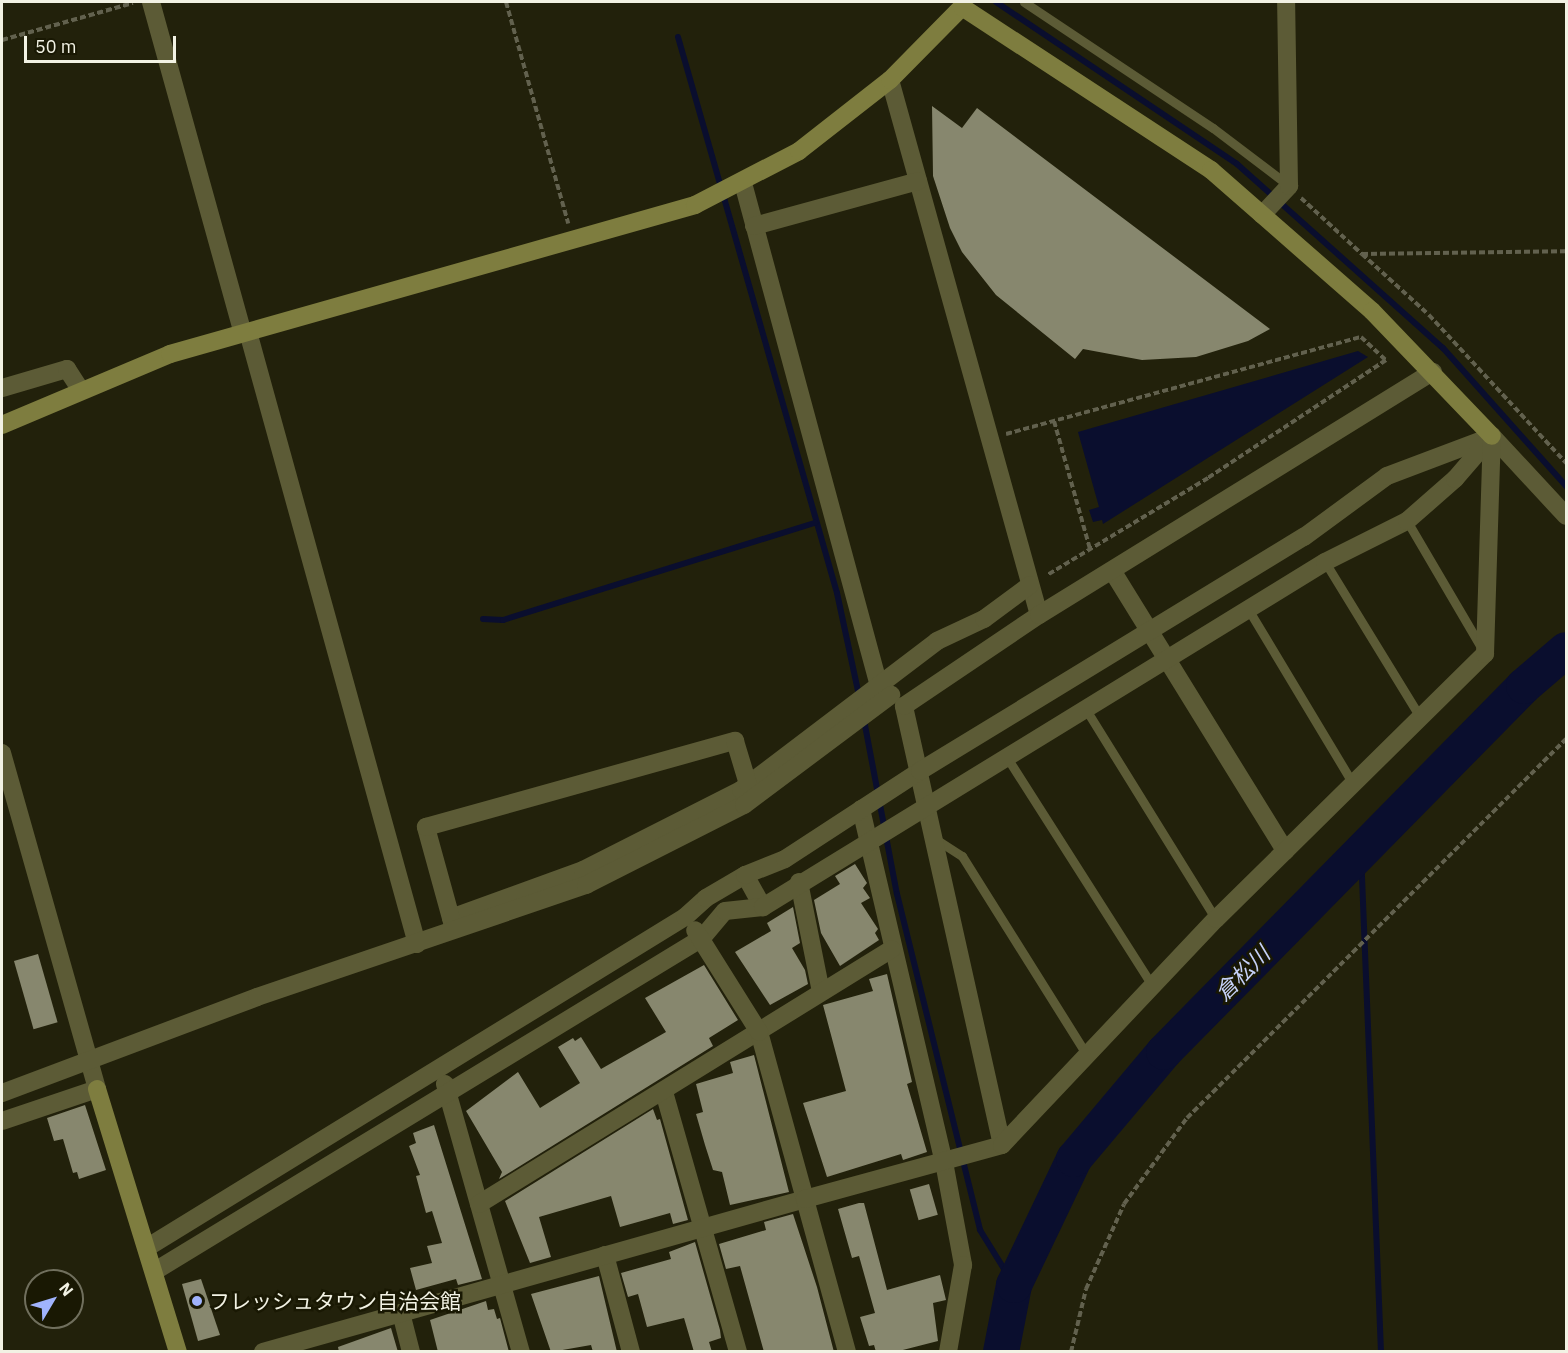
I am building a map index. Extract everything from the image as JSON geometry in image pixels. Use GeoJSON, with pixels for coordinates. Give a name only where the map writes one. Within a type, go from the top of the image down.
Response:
{"type":"FeatureCollection","features":[{"type":"Feature","properties":{"kind":"street"},"geometry":{"type":"LineString","coordinates":[[151,2],[417,944]]}},
{"type":"Feature","properties":{"kind":"street"},"geometry":{"type":"LineString","coordinates":[[1263,215],[1289,186],[1286,2]]}},
{"type":"Feature","properties":{"kind":"street"},"geometry":{"type":"LineString","coordinates":[[2,425],[80,389],[170,354],[573,242],[695,205],[743,183],[799,151],[890,80],[958,4],[1211,170],[1372,311],[1433,372],[1566,516]]}},
{"type":"Feature","properties":{"kind":"street"},"geometry":{"type":"LineString","coordinates":[[890,80],[1039,615]]}},
{"type":"Feature","properties":{"kind":"street"},"geometry":{"type":"LineString","coordinates":[[754,226],[918,181]]}},
{"type":"Feature","properties":{"kind":"street"},"geometry":{"type":"LineString","coordinates":[[743,183],[891,696],[920,771],[937,840],[1002,1145]]}},
{"type":"Feature","properties":{"kind":"street"},"geometry":{"type":"LineString","coordinates":[[2,388],[67,369],[80,389]]}},
{"type":"Feature","properties":{"kind":"street"},"geometry":{"type":"LineString","coordinates":[[2,1093],[257,997],[417,944],[453,925],[583,870],[748,784],[891,696],[1113,572],[1225,504],[1332,431],[1433,372]]}},
{"type":"Feature","properties":{"kind":"street"},"geometry":{"type":"LineString","coordinates":[[155,1271],[448,1095],[702,938],[725,910],[764,907],[799,882],[1325,562],[1407,521],[1455,479],[1491,436]]}},
{"type":"Feature","properties":{"kind":"street"},"geometry":{"type":"LineString","coordinates":[[148,1247],[685,917],[706,898],[744,875],[785,859],[920,771],[1304,537],[1387,476],[1491,436]]}},
{"type":"Feature","properties":{"kind":"street"},"geometry":{"type":"LineString","coordinates":[[263,1352],[298,1347],[401,1313],[502,1284],[1002,1145],[1088,1057],[1216,919],[1485,654],[1491,436]]}},
{"type":"Feature","properties":{"kind":"street"},"geometry":{"type":"LineString","coordinates":[[1113,572],[1285,851]]}},
{"type":"Feature","properties":{"kind":"street"},"geometry":{"type":"LineString","coordinates":[[453,925],[586,885],[744,805],[891,696],[937,641],[984,619],[1030,585]]}},
{"type":"Feature","properties":{"kind":"street"},"geometry":{"type":"LineString","coordinates":[[453,925],[426,827],[735,741],[748,784]]}},
{"type":"Feature","properties":{"kind":"street"},"geometry":{"type":"LineString","coordinates":[[2,753],[87,1062],[148,1247],[178,1352]]}},
{"type":"Feature","properties":{"kind":"street"},"geometry":{"type":"LineString","coordinates":[[861,810],[870,840],[892,949],[944,1162],[963,1265],[948,1352]]}},
{"type":"Feature","properties":{"kind":"street"},"geometry":{"type":"LineString","coordinates":[[744,875],[764,907]]}},
{"type":"Feature","properties":{"kind":"street"},"geometry":{"type":"LineString","coordinates":[[799,882],[821,992]]}},
{"type":"Feature","properties":{"kind":"street"},"geometry":{"type":"LineString","coordinates":[[685,917],[702,938],[759,1032],[847,1352]]}},
{"type":"Feature","properties":{"kind":"street"},"geometry":{"type":"LineString","coordinates":[[479,1204],[892,949]]}},
{"type":"Feature","properties":{"kind":"street"},"geometry":{"type":"LineString","coordinates":[[440,1068],[521,1352]]}},
{"type":"Feature","properties":{"kind":"street"},"geometry":{"type":"LineString","coordinates":[[2,1121],[97,1089]]}},
{"type":"Feature","properties":{"kind":"street"},"geometry":{"type":"LineString","coordinates":[[663,1092],[738,1352]]}},
{"type":"Feature","properties":{"kind":"street"},"geometry":{"type":"LineString","coordinates":[[605,1255],[632,1352]]}},
{"type":"Feature","properties":{"kind":"street"},"geometry":{"type":"LineString","coordinates":[[401,1313],[411,1352]]}},
{"type":"Feature","properties":{"kind":"lane"},"geometry":{"type":"LineString","coordinates":[[1024,2],[1213,128],[1289,186]]}},
{"type":"Feature","properties":{"kind":"lane"},"geometry":{"type":"LineString","coordinates":[[1407,521],[1485,654]]}},
{"type":"Feature","properties":{"kind":"lane"},"geometry":{"type":"LineString","coordinates":[[1325,562],[1420,717]]}},
{"type":"Feature","properties":{"kind":"lane"},"geometry":{"type":"LineString","coordinates":[[1248,609],[1353,784]]}},
{"type":"Feature","properties":{"kind":"lane"},"geometry":{"type":"LineString","coordinates":[[1085,708],[1216,919]]}},
{"type":"Feature","properties":{"kind":"lane"},"geometry":{"type":"LineString","coordinates":[[1006,756],[1153,987]]}},
{"type":"Feature","properties":{"kind":"lane"},"geometry":{"type":"LineString","coordinates":[[937,840],[962,856],[1088,1057]]}},
{"type":"Feature","properties":{"kind":"path"},"geometry":{"type":"LineString","coordinates":[[2,40],[140,2]]}},
{"type":"Feature","properties":{"kind":"path"},"geometry":{"type":"LineString","coordinates":[[506,2],[573,242]]}},
{"type":"Feature","properties":{"kind":"path"},"geometry":{"type":"LineString","coordinates":[[1289,186],[1460,346],[1566,463]]}},
{"type":"Feature","properties":{"kind":"path"},"geometry":{"type":"LineString","coordinates":[[1362,254],[1566,251]]}},
{"type":"Feature","properties":{"kind":"path"},"geometry":{"type":"LineString","coordinates":[[990,438],[1361,337],[1386,360],[1218,472],[1030,585]]}},
{"type":"Feature","properties":{"kind":"path"},"geometry":{"type":"LineString","coordinates":[[1054,421],[1090,549]]}},
{"type":"Feature","properties":{"kind":"path"},"geometry":{"type":"LineString","coordinates":[[1071,1352],[1086,1289],[1124,1204],[1187,1118],[1566,739]]}},
{"type":"Feature","properties":{"kind":"water"},"geometry":{"type":"Polygon","coordinates":[[[1358,351],[1368,357],[1103,524],[1102,520],[1093,522],[1089,510],[1099,507],[1078,432],[1358,351]]]}},
{"type":"Feature","properties":{"kind":"building"},"geometry":{"type":"Polygon","coordinates":[[[932,106],[962,128],[977,108],[1270,329],[1248,341],[1196,357],[1142,360],[1083,349],[1075,359],[996,295],[962,252],[950,228],[933,176],[932,106]]]}},
{"type":"Feature","properties":{"kind":"building"},"geometry":{"type":"Polygon","coordinates":[[[855,864],[867,883],[863,888],[870,898],[861,903],[878,929],[875,933],[879,940],[840,966],[821,933],[814,900],[840,884],[835,876],[855,864]]]}},
{"type":"Feature","properties":{"kind":"building"},"geometry":{"type":"Polygon","coordinates":[[[793,907],[800,943],[792,948],[805,970],[808,984],[770,1005],[735,952],[771,931],[767,923],[793,907]]]}},
{"type":"Feature","properties":{"kind":"building"},"geometry":{"type":"Polygon","coordinates":[[[38,954],[58,1022],[34,1029],[14,961],[38,954]]]}},
{"type":"Feature","properties":{"kind":"building"},"geometry":{"type":"Polygon","coordinates":[[[704,965],[738,1020],[709,1038],[713,1046],[499,1179],[502,1172],[466,1111],[518,1072],[540,1108],[580,1083],[558,1047],[573,1038],[575,1041],[581,1037],[601,1069],[666,1032],[645,998],[704,965]]]}},
{"type":"Feature","properties":{"kind":"building"},"geometry":{"type":"Polygon","coordinates":[[[887,974],[912,1082],[907,1084],[927,1152],[903,1160],[901,1154],[827,1177],[803,1103],[846,1091],[823,1005],[873,991],[869,979],[887,974]]]}},
{"type":"Feature","properties":{"kind":"building"},"geometry":{"type":"Polygon","coordinates":[[[754,1055],[789,1192],[730,1205],[722,1172],[713,1170],[696,1114],[703,1112],[696,1084],[733,1073],[730,1062],[754,1055]]]}},
{"type":"Feature","properties":{"kind":"building"},"geometry":{"type":"Polygon","coordinates":[[[85,1105],[106,1170],[79,1179],[77,1172],[73,1173],[63,1139],[54,1141],[47,1118],[85,1105]]]}},
{"type":"Feature","properties":{"kind":"building"},"geometry":{"type":"Polygon","coordinates":[[[653,1109],[657,1120],[660,1119],[688,1220],[673,1224],[670,1213],[620,1227],[611,1196],[539,1217],[551,1257],[530,1263],[505,1201],[653,1109]]]}},
{"type":"Feature","properties":{"kind":"building"},"geometry":{"type":"Polygon","coordinates":[[[434,1125],[482,1279],[458,1285],[456,1279],[416,1290],[410,1268],[432,1263],[427,1246],[442,1243],[432,1211],[426,1213],[416,1176],[420,1175],[409,1146],[416,1143],[413,1133],[434,1125]]]}},
{"type":"Feature","properties":{"kind":"building"},"geometry":{"type":"Polygon","coordinates":[[[929,1184],[938,1215],[919,1220],[910,1190],[929,1184]]]}},
{"type":"Feature","properties":{"kind":"building"},"geometry":{"type":"Polygon","coordinates":[[[864,1203],[887,1290],[940,1275],[946,1300],[933,1303],[938,1341],[895,1352],[876,1352],[874,1345],[869,1346],[860,1317],[875,1313],[859,1256],[852,1258],[838,1209],[864,1203]]]}},
{"type":"Feature","properties":{"kind":"building"},"geometry":{"type":"Polygon","coordinates":[[[793,1214],[817,1287],[834,1352],[764,1352],[740,1266],[726,1269],[719,1244],[766,1230],[764,1222],[793,1214]]]}},
{"type":"Feature","properties":{"kind":"building"},"geometry":{"type":"Polygon","coordinates":[[[695,1242],[720,1330],[721,1338],[709,1342],[712,1352],[694,1352],[684,1318],[647,1327],[638,1294],[628,1297],[621,1273],[671,1259],[669,1252],[695,1242]]]}},
{"type":"Feature","properties":{"kind":"building"},"geometry":{"type":"Polygon","coordinates":[[[599,1276],[617,1352],[593,1352],[591,1345],[551,1352],[531,1294],[599,1276]]]}},
{"type":"Feature","properties":{"kind":"building","name":"フレッシュタウン自治会館"},"geometry":{"type":"Polygon","coordinates":[[[201,1279],[220,1335],[198,1341],[182,1284],[201,1279]]]}},
{"type":"Feature","properties":{"kind":"building"},"geometry":{"type":"Polygon","coordinates":[[[486,1301],[488,1310],[494,1309],[497,1319],[500,1318],[509,1352],[438,1352],[430,1320],[486,1301]]]}},
{"type":"Feature","properties":{"kind":"building"},"geometry":{"type":"Polygon","coordinates":[[[391,1328],[398,1352],[339,1352],[338,1347],[391,1328]]]}},
{"type":"Feature","properties":{"kind":"waterway"},"geometry":{"type":"LineString","coordinates":[[996,2],[1237,164],[1443,348],[1566,486]]}},
{"type":"Feature","properties":{"kind":"waterway"},"geometry":{"type":"LineString","coordinates":[[678,37],[837,593],[859,696]]}},
{"type":"Feature","properties":{"kind":"waterway"},"geometry":{"type":"LineString","coordinates":[[483,619],[503,620],[815,523]]}},
{"type":"Feature","properties":{"kind":"waterway","name":"倉松川"},"geometry":{"type":"LineString","coordinates":[[1001,1352],[1014,1285],[1074,1159],[1164,1052],[1524,686],[1566,650]]}},
{"type":"Feature","properties":{"kind":"waterway"},"geometry":{"type":"LineString","coordinates":[[864,720],[897,894],[980,1230],[1014,1285]]}},
{"type":"Feature","properties":{"kind":"waterway"},"geometry":{"type":"LineString","coordinates":[[1361,852],[1381,1352]]}},
{"type":"Feature","properties":{"kind":"place","name":"フレッシュタウン自治会館"},"geometry":{"type":"Point","coordinates":[197,1301]}}]}
